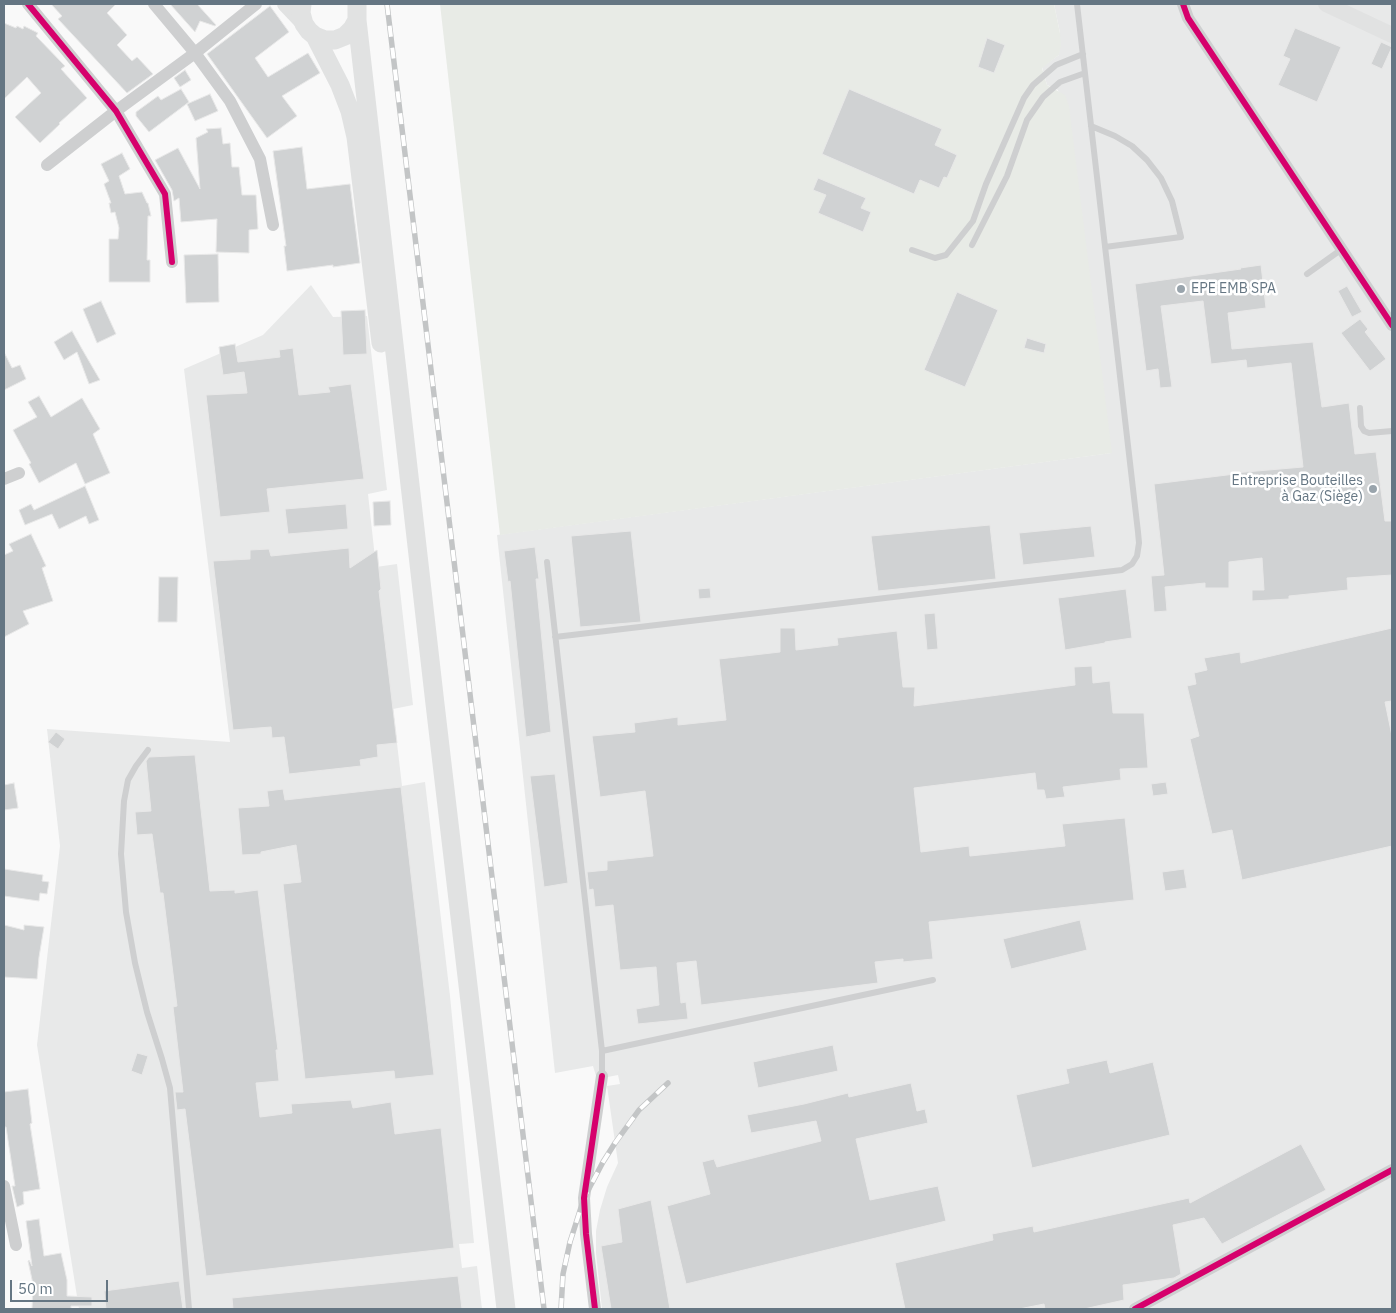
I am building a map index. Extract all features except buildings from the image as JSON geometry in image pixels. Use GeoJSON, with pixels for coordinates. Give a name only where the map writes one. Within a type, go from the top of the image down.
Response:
{"type":"FeatureCollection","features":[{"type":"Feature","properties":{"kind":"main road"},"geometry":{"type":"LineString","coordinates":[[285,4],[310,30],[325,40],[335,40],[345,36],[352,29],[357,12]]}},
{"type":"Feature","properties":{"kind":"main road"},"geometry":{"type":"LineString","coordinates":[[302,4],[301,14],[340,85],[350,111],[356,137],[391,368],[435,704],[506,1309]]}},
{"type":"Feature","properties":{"kind":"main road"},"geometry":{"type":"LineString","coordinates":[[1326,4],[1391,31]]}},
{"type":"Feature","properties":{"kind":"main road"},"geometry":{"type":"LineString","coordinates":[[357,12],[391,368],[496,1309]]}},
{"type":"Feature","properties":{"kind":"street"},"geometry":{"type":"LineString","coordinates":[[28,4],[116,111],[165,194],[172,262]]}},
{"type":"Feature","properties":{"kind":"street"},"geometry":{"type":"LineString","coordinates":[[154,4],[195,53],[230,101],[260,159],[272,225]]}},
{"type":"Feature","properties":{"kind":"street"},"geometry":{"type":"LineString","coordinates":[[47,165],[195,53],[256,4]]}},
{"type":"Feature","properties":{"kind":"street"},"geometry":{"type":"LineString","coordinates":[[1183,4],[1188,18],[1392,325]]}},
{"type":"Feature","properties":{"kind":"street"},"geometry":{"type":"LineString","coordinates":[[4,478],[19,473]]}},
{"type":"Feature","properties":{"kind":"street"},"geometry":{"type":"LineString","coordinates":[[595,1309],[586,1234],[584,1198],[602,1076]]}},
{"type":"Feature","properties":{"kind":"street"},"geometry":{"type":"LineString","coordinates":[[1134,1309],[1392,1170]]}},
{"type":"Feature","properties":{"kind":"street"},"geometry":{"type":"LineString","coordinates":[[4,1186],[16,1245]]}},
{"type":"Feature","properties":{"kind":"lane"},"geometry":{"type":"LineString","coordinates":[[555,637],[1122,570],[1132,564],[1137,556],[1138,538],[1077,4]]}},
{"type":"Feature","properties":{"kind":"lane"},"geometry":{"type":"LineString","coordinates":[[912,250],[935,258],[946,255],[973,221],[986,184],[1024,98],[1033,84],[1056,65],[1082,54]]}},
{"type":"Feature","properties":{"kind":"lane"},"geometry":{"type":"LineString","coordinates":[[972,245],[1007,176],[1027,120],[1043,97],[1060,82],[1085,73]]}},
{"type":"Feature","properties":{"kind":"lane"},"geometry":{"type":"LineString","coordinates":[[1091,126],[1115,136],[1132,146],[1147,160],[1161,178],[1172,202],[1180,237],[1105,247]]}},
{"type":"Feature","properties":{"kind":"lane"},"geometry":{"type":"LineString","coordinates":[[1307,274],[1342,249]]}},
{"type":"Feature","properties":{"kind":"lane"},"geometry":{"type":"LineString","coordinates":[[1360,408],[1361,426],[1364,431],[1369,433],[1392,431]]}},
{"type":"Feature","properties":{"kind":"lane"},"geometry":{"type":"LineString","coordinates":[[547,562],[602,1050],[602,1076]]}},
{"type":"Feature","properties":{"kind":"lane"},"geometry":{"type":"LineString","coordinates":[[148,750],[128,780],[124,801],[121,854],[126,912],[135,963],[147,1012],[170,1088],[189,1309]]}},
{"type":"Feature","properties":{"kind":"lane"},"geometry":{"type":"LineString","coordinates":[[602,1050],[933,980]]}},
{"type":"Feature","properties":{"kind":"shaded area"},"geometry":{"type":"Polygon","coordinates":[[[440,4],[1054,4],[1061,45],[1059,55],[1042,68],[1047,85],[1065,95],[1069,106],[1112,453],[500,535],[440,4]]]}},
{"type":"Feature","properties":{"kind":"shaded area"},"geometry":{"type":"Polygon","coordinates":[[[1054,4],[1392,4],[1392,1309],[602,1309],[596,1253],[596,1231],[607,1187],[618,1163],[607,1086],[620,1084],[618,1075],[597,1079],[593,1066],[555,1073],[497,535],[1111,453],[1058,90],[1047,85],[1042,67],[1059,55],[1060,33],[1054,4]]]}},
{"type":"Feature","properties":{"kind":"shaded area"},"geometry":{"type":"Polygon","coordinates":[[[311,285],[333,317],[367,316],[387,490],[368,494],[376,567],[397,564],[413,705],[393,709],[402,786],[425,782],[450,996],[474,1243],[459,1244],[462,1268],[477,1266],[482,1309],[79,1309],[37,1045],[60,846],[47,729],[230,742],[184,369],[263,335],[311,285]]]}},
{"type":"Feature","properties":{"kind":"railway"},"geometry":{"type":"LineString","coordinates":[[387,4],[544,1309]]}},
{"type":"Feature","properties":{"kind":"railway"},"geometry":{"type":"LineString","coordinates":[[561,1309],[563,1274],[570,1242],[584,1198],[603,1162],[639,1110],[668,1083]]}},
{"type":"Feature","properties":{"kind":"cycle path"},"geometry":{"type":"LineString","coordinates":[[28,4],[116,111],[165,194],[172,262]]}},
{"type":"Feature","properties":{"kind":"cycle path"},"geometry":{"type":"LineString","coordinates":[[1183,4],[1188,18],[1392,325]]}},
{"type":"Feature","properties":{"kind":"cycle path"},"geometry":{"type":"LineString","coordinates":[[595,1309],[586,1234],[584,1198],[602,1076]]}},
{"type":"Feature","properties":{"kind":"cycle path"},"geometry":{"type":"LineString","coordinates":[[1135,1309],[1392,1170]]}},
{"type":"Feature","properties":{"kind":"place","name":"EPE EMB SPA"},"geometry":{"type":"Point","coordinates":[1181,289]}},
{"type":"Feature","properties":{"kind":"place","name":"Entreprise Bouteilles à Gaz (Siège)"},"geometry":{"type":"Point","coordinates":[1373,489]}}]}
